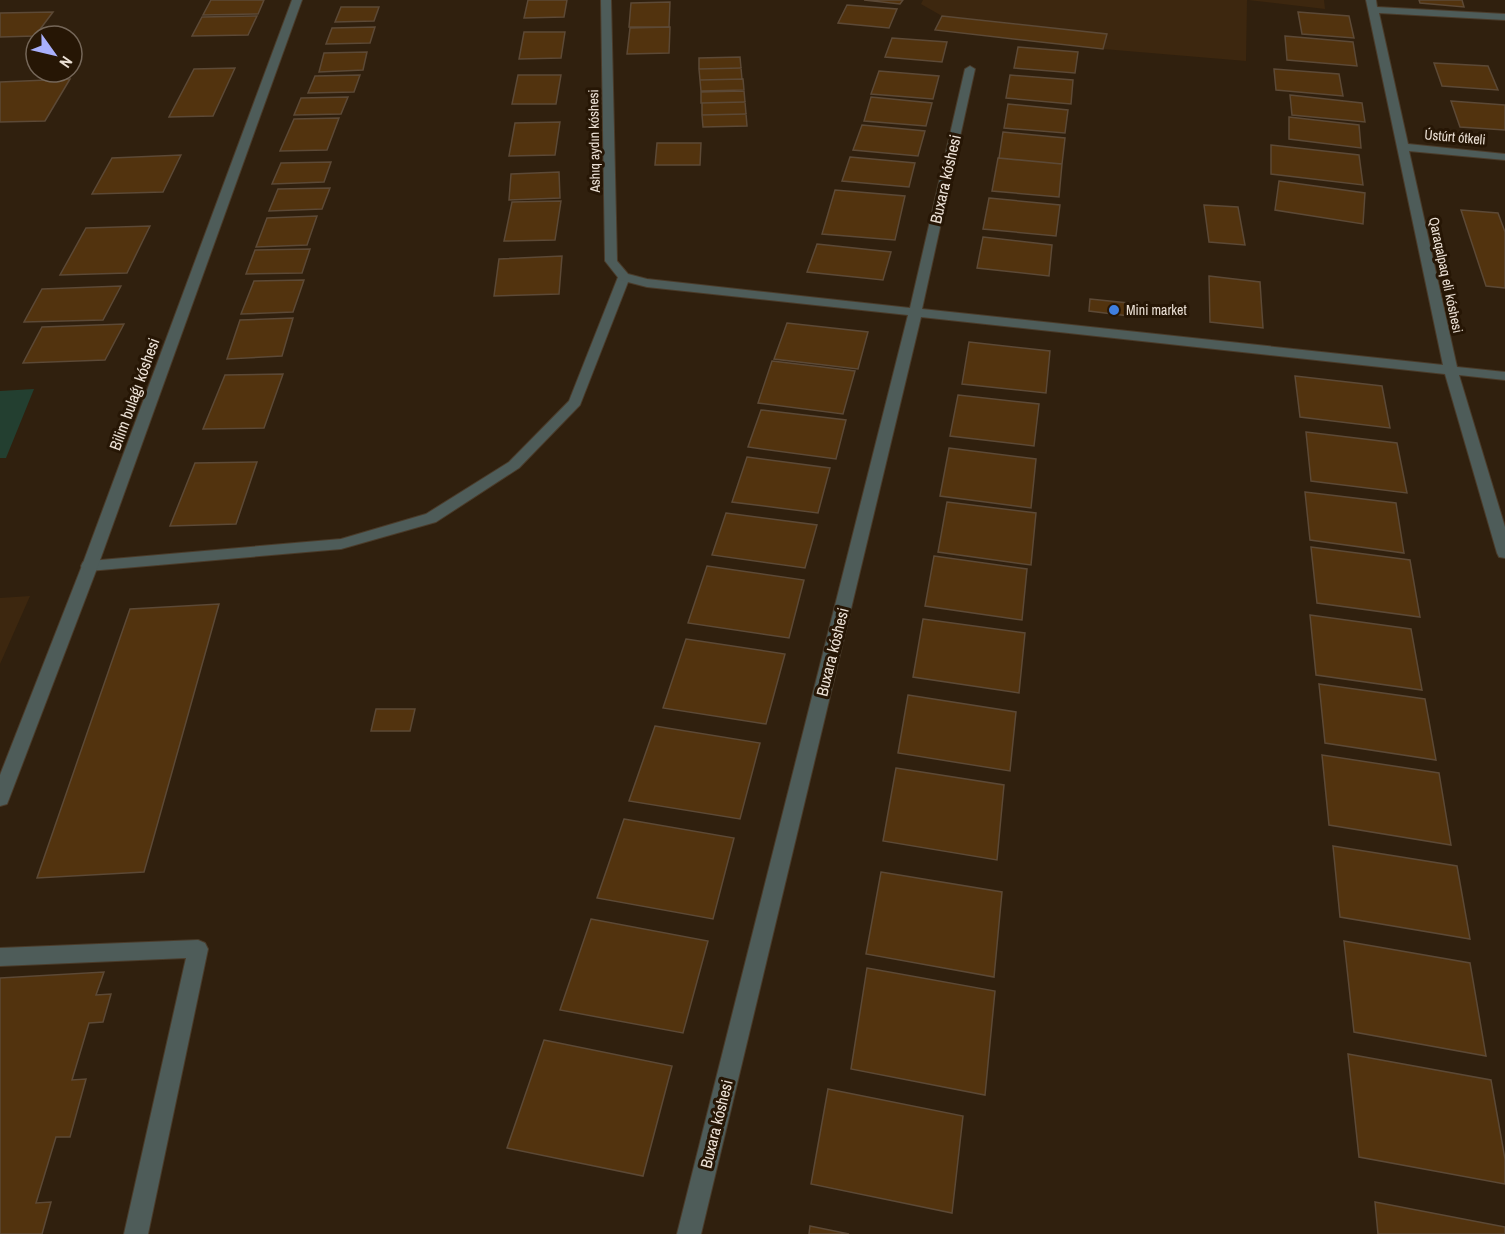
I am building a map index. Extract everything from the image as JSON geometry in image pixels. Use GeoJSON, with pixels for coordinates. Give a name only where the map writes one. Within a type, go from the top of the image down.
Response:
{"type":"FeatureCollection","features":[{"type":"Feature","properties":{"kind":"street","name":"Bilim bulaǵı kóshesi"},"geometry":{"type":"LineString","coordinates":[[0,799],[90,566],[297,0]]}},
{"type":"Feature","properties":{"kind":"street","name":"Ashıq aydın kóshesi"},"geometry":{"type":"LineString","coordinates":[[606,0],[611,261],[624,277]]}},
{"type":"Feature","properties":{"kind":"street"},"geometry":{"type":"LineString","coordinates":[[1372,5],[1505,17]]}},
{"type":"Feature","properties":{"kind":"street","name":"Qaraqalpaq eli kóshesi"},"geometry":{"type":"LineString","coordinates":[[1372,5],[1451,371],[1505,553]]}},
{"type":"Feature","properties":{"kind":"street","name":"Buxara kóshesi"},"geometry":{"type":"LineString","coordinates":[[689,1234],[915,312],[970,69]]}},
{"type":"Feature","properties":{"kind":"street","name":"Ústúrt ótkeli"},"geometry":{"type":"LineString","coordinates":[[1402,147],[1505,157]]}},
{"type":"Feature","properties":{"kind":"street"},"geometry":{"type":"LineString","coordinates":[[90,566],[341,544],[431,518],[514,465],[575,402],[624,277],[647,283],[1505,376]]}},
{"type":"Feature","properties":{"kind":"street"},"geometry":{"type":"LineString","coordinates":[[0,957],[198,949],[136,1234]]}},
{"type":"Feature","properties":{"kind":"shaded area"},"geometry":{"type":"Polygon","coordinates":[[[923,0],[1247,0],[1246,61],[1103,49],[1107,34],[942,16],[921,4],[923,0]]]}},
{"type":"Feature","properties":{"kind":"shaded area"},"geometry":{"type":"Polygon","coordinates":[[[1248,0],[1324,0],[1325,9],[1248,0]]]}},
{"type":"Feature","properties":{"kind":"shaded area"},"geometry":{"type":"Polygon","coordinates":[[[30,596],[0,664],[0,598],[30,596]]]}},
{"type":"Feature","properties":{"kind":"green space"},"geometry":{"type":"Polygon","coordinates":[[[34,389],[6,458],[0,458],[0,391],[34,389]]]}},
{"type":"Feature","properties":{"kind":"building"},"geometry":{"type":"Polygon","coordinates":[[[211,0],[264,0],[258,14],[203,15],[211,0]]]}},
{"type":"Feature","properties":{"kind":"building"},"geometry":{"type":"Polygon","coordinates":[[[528,0],[567,0],[564,17],[524,18],[528,0]]]}},
{"type":"Feature","properties":{"kind":"building"},"geometry":{"type":"Polygon","coordinates":[[[864,0],[903,0],[900,4],[864,0]]]}},
{"type":"Feature","properties":{"kind":"building"},"geometry":{"type":"Polygon","coordinates":[[[1419,0],[1462,0],[1464,7],[1420,3],[1419,0]]]}},
{"type":"Feature","properties":{"kind":"building"},"geometry":{"type":"Polygon","coordinates":[[[670,2],[669,27],[629,27],[631,3],[670,2]]]}},
{"type":"Feature","properties":{"kind":"building"},"geometry":{"type":"Polygon","coordinates":[[[847,5],[897,9],[889,28],[838,23],[847,5]]]}},
{"type":"Feature","properties":{"kind":"building"},"geometry":{"type":"Polygon","coordinates":[[[341,7],[379,7],[374,21],[335,22],[341,7]]]}},
{"type":"Feature","properties":{"kind":"building"},"geometry":{"type":"Polygon","coordinates":[[[53,12],[44,24],[24,24],[24,36],[0,37],[0,13],[53,12]]]}},
{"type":"Feature","properties":{"kind":"building"},"geometry":{"type":"Polygon","coordinates":[[[1298,12],[1349,16],[1354,38],[1302,34],[1298,12]]]}},
{"type":"Feature","properties":{"kind":"building"},"geometry":{"type":"Polygon","coordinates":[[[257,16],[248,35],[192,36],[202,17],[257,16]]]}},
{"type":"Feature","properties":{"kind":"building"},"geometry":{"type":"Polygon","coordinates":[[[942,16],[1107,34],[1103,49],[935,30],[942,16]]]}},
{"type":"Feature","properties":{"kind":"building"},"geometry":{"type":"Polygon","coordinates":[[[375,27],[370,43],[326,44],[332,28],[375,27]]]}},
{"type":"Feature","properties":{"kind":"building"},"geometry":{"type":"Polygon","coordinates":[[[670,27],[669,53],[627,54],[630,28],[670,27]]]}},
{"type":"Feature","properties":{"kind":"building"},"geometry":{"type":"Polygon","coordinates":[[[524,32],[565,32],[561,58],[519,59],[524,32]]]}},
{"type":"Feature","properties":{"kind":"building"},"geometry":{"type":"Polygon","coordinates":[[[1285,36],[1353,42],[1357,66],[1287,60],[1285,36]]]}},
{"type":"Feature","properties":{"kind":"building"},"geometry":{"type":"Polygon","coordinates":[[[892,38],[947,42],[942,62],[885,57],[892,38]]]}},
{"type":"Feature","properties":{"kind":"building"},"geometry":{"type":"Polygon","coordinates":[[[1018,47],[1078,52],[1075,73],[1014,68],[1018,47]]]}},
{"type":"Feature","properties":{"kind":"building"},"geometry":{"type":"Polygon","coordinates":[[[367,52],[363,70],[319,72],[324,53],[367,52]]]}},
{"type":"Feature","properties":{"kind":"building"},"geometry":{"type":"Polygon","coordinates":[[[740,57],[741,68],[699,69],[699,58],[740,57]]]}},
{"type":"Feature","properties":{"kind":"building"},"geometry":{"type":"Polygon","coordinates":[[[1434,63],[1488,66],[1498,90],[1442,86],[1434,63]]]}},
{"type":"Feature","properties":{"kind":"building"},"geometry":{"type":"Polygon","coordinates":[[[235,68],[213,116],[169,117],[194,69],[235,68]]]}},
{"type":"Feature","properties":{"kind":"building"},"geometry":{"type":"Polygon","coordinates":[[[741,68],[742,79],[700,80],[699,69],[741,68]]]}},
{"type":"Feature","properties":{"kind":"building"},"geometry":{"type":"Polygon","coordinates":[[[1274,69],[1339,74],[1343,96],[1276,90],[1274,69]]]}},
{"type":"Feature","properties":{"kind":"building"},"geometry":{"type":"Polygon","coordinates":[[[879,71],[939,76],[933,99],[871,94],[879,71]]]}},
{"type":"Feature","properties":{"kind":"building"},"geometry":{"type":"Polygon","coordinates":[[[360,75],[354,92],[308,93],[315,76],[360,75]]]}},
{"type":"Feature","properties":{"kind":"building"},"geometry":{"type":"Polygon","coordinates":[[[518,75],[561,75],[556,104],[512,104],[518,75]]]}},
{"type":"Feature","properties":{"kind":"building"},"geometry":{"type":"Polygon","coordinates":[[[1010,75],[1073,80],[1071,104],[1006,98],[1010,75]]]}},
{"type":"Feature","properties":{"kind":"building"},"geometry":{"type":"Polygon","coordinates":[[[743,79],[744,90],[701,91],[700,80],[743,79]]]}},
{"type":"Feature","properties":{"kind":"building"},"geometry":{"type":"Polygon","coordinates":[[[0,82],[67,84],[45,121],[0,122],[0,82]]]}},
{"type":"Feature","properties":{"kind":"building"},"geometry":{"type":"Polygon","coordinates":[[[744,91],[745,102],[701,103],[701,92],[744,91]]]}},
{"type":"Feature","properties":{"kind":"building"},"geometry":{"type":"Polygon","coordinates":[[[1290,95],[1362,103],[1365,122],[1292,115],[1290,95]]]}},
{"type":"Feature","properties":{"kind":"building"},"geometry":{"type":"Polygon","coordinates":[[[348,97],[341,114],[294,115],[301,98],[348,97]]]}},
{"type":"Feature","properties":{"kind":"building"},"geometry":{"type":"Polygon","coordinates":[[[871,97],[932,103],[926,126],[864,121],[871,97]]]}},
{"type":"Feature","properties":{"kind":"building"},"geometry":{"type":"Polygon","coordinates":[[[1451,101],[1505,105],[1505,130],[1460,127],[1451,101]]]}},
{"type":"Feature","properties":{"kind":"building"},"geometry":{"type":"Polygon","coordinates":[[[745,102],[746,114],[702,115],[702,103],[745,102]]]}},
{"type":"Feature","properties":{"kind":"building"},"geometry":{"type":"Polygon","coordinates":[[[1008,104],[1068,110],[1065,133],[1004,128],[1008,104]]]}},
{"type":"Feature","properties":{"kind":"building"},"geometry":{"type":"Polygon","coordinates":[[[746,114],[747,126],[703,127],[702,115],[746,114]]]}},
{"type":"Feature","properties":{"kind":"building"},"geometry":{"type":"Polygon","coordinates":[[[1289,117],[1359,125],[1361,148],[1289,139],[1289,117]]]}},
{"type":"Feature","properties":{"kind":"building"},"geometry":{"type":"Polygon","coordinates":[[[339,118],[327,150],[280,151],[294,119],[339,118]]]}},
{"type":"Feature","properties":{"kind":"building"},"geometry":{"type":"Polygon","coordinates":[[[560,122],[555,155],[509,156],[515,123],[560,122]]]}},
{"type":"Feature","properties":{"kind":"building"},"geometry":{"type":"Polygon","coordinates":[[[862,125],[925,131],[918,156],[853,150],[862,125]]]}},
{"type":"Feature","properties":{"kind":"building"},"geometry":{"type":"Polygon","coordinates":[[[1003,132],[1065,138],[1062,164],[999,158],[1003,132]]]}},
{"type":"Feature","properties":{"kind":"building"},"geometry":{"type":"Polygon","coordinates":[[[657,143],[701,143],[700,165],[655,165],[657,143]]]}},
{"type":"Feature","properties":{"kind":"building"},"geometry":{"type":"Polygon","coordinates":[[[1271,145],[1359,155],[1363,185],[1271,174],[1271,145]]]}},
{"type":"Feature","properties":{"kind":"building"},"geometry":{"type":"Polygon","coordinates":[[[181,155],[163,192],[92,194],[112,158],[181,155]]]}},
{"type":"Feature","properties":{"kind":"building"},"geometry":{"type":"Polygon","coordinates":[[[850,157],[915,163],[909,187],[842,181],[850,157]]]}},
{"type":"Feature","properties":{"kind":"building"},"geometry":{"type":"Polygon","coordinates":[[[998,158],[1062,164],[1059,197],[992,191],[998,158]]]}},
{"type":"Feature","properties":{"kind":"building"},"geometry":{"type":"Polygon","coordinates":[[[331,162],[324,182],[272,184],[281,163],[331,162]]]}},
{"type":"Feature","properties":{"kind":"building"},"geometry":{"type":"Polygon","coordinates":[[[559,172],[560,198],[509,200],[511,174],[559,172]]]}},
{"type":"Feature","properties":{"kind":"building"},"geometry":{"type":"Polygon","coordinates":[[[1279,181],[1365,193],[1363,224],[1275,210],[1279,181]]]}},
{"type":"Feature","properties":{"kind":"building"},"geometry":{"type":"Polygon","coordinates":[[[330,188],[322,209],[269,211],[278,189],[330,188]]]}},
{"type":"Feature","properties":{"kind":"building"},"geometry":{"type":"Polygon","coordinates":[[[835,190],[905,196],[895,240],[822,234],[835,190]]]}},
{"type":"Feature","properties":{"kind":"building"},"geometry":{"type":"Polygon","coordinates":[[[989,198],[1060,205],[1056,236],[983,229],[989,198]]]}},
{"type":"Feature","properties":{"kind":"building"},"geometry":{"type":"Polygon","coordinates":[[[561,201],[555,240],[504,241],[512,202],[561,201]]]}},
{"type":"Feature","properties":{"kind":"building"},"geometry":{"type":"Polygon","coordinates":[[[1204,205],[1238,207],[1245,245],[1209,242],[1204,205]]]}},
{"type":"Feature","properties":{"kind":"building"},"geometry":{"type":"Polygon","coordinates":[[[1461,210],[1498,213],[1505,232],[1505,288],[1486,286],[1461,210]]]}},
{"type":"Feature","properties":{"kind":"building"},"geometry":{"type":"Polygon","coordinates":[[[317,216],[307,245],[256,247],[267,218],[317,216]]]}},
{"type":"Feature","properties":{"kind":"building"},"geometry":{"type":"Polygon","coordinates":[[[150,226],[127,273],[60,275],[86,228],[150,226]]]}},
{"type":"Feature","properties":{"kind":"building"},"geometry":{"type":"Polygon","coordinates":[[[983,237],[1052,245],[1049,276],[977,268],[983,237]]]}},
{"type":"Feature","properties":{"kind":"building"},"geometry":{"type":"Polygon","coordinates":[[[817,244],[891,252],[883,280],[807,272],[817,244]]]}},
{"type":"Feature","properties":{"kind":"building"},"geometry":{"type":"Polygon","coordinates":[[[310,249],[302,273],[246,274],[255,250],[310,249]]]}},
{"type":"Feature","properties":{"kind":"building"},"geometry":{"type":"Polygon","coordinates":[[[562,256],[559,294],[494,296],[499,259],[562,256]]]}},
{"type":"Feature","properties":{"kind":"building"},"geometry":{"type":"Polygon","coordinates":[[[1209,276],[1260,282],[1263,328],[1210,322],[1209,276]]]}},
{"type":"Feature","properties":{"kind":"building"},"geometry":{"type":"Polygon","coordinates":[[[304,280],[293,312],[241,314],[254,281],[304,280]]]}},
{"type":"Feature","properties":{"kind":"building"},"geometry":{"type":"Polygon","coordinates":[[[121,286],[103,320],[24,322],[42,289],[121,286]]]}},
{"type":"Feature","properties":{"kind":"building"},"geometry":{"type":"Polygon","coordinates":[[[1090,299],[1138,304],[1137,317],[1089,311],[1090,299]]]}},
{"type":"Feature","properties":{"kind":"building"},"geometry":{"type":"Polygon","coordinates":[[[293,318],[282,356],[227,359],[240,320],[293,318]]]}},
{"type":"Feature","properties":{"kind":"building"},"geometry":{"type":"Polygon","coordinates":[[[787,323],[868,332],[858,369],[774,359],[787,323]]]}},
{"type":"Feature","properties":{"kind":"building"},"geometry":{"type":"Polygon","coordinates":[[[124,324],[105,360],[23,363],[42,327],[124,324]]]}},
{"type":"Feature","properties":{"kind":"building"},"geometry":{"type":"Polygon","coordinates":[[[969,342],[1050,351],[1046,393],[962,384],[969,342]]]}},
{"type":"Feature","properties":{"kind":"building"},"geometry":{"type":"Polygon","coordinates":[[[772,361],[855,371],[843,414],[758,403],[772,361]]]}},
{"type":"Feature","properties":{"kind":"building"},"geometry":{"type":"Polygon","coordinates":[[[283,374],[264,428],[203,429],[225,375],[283,374]]]}},
{"type":"Feature","properties":{"kind":"building"},"geometry":{"type":"Polygon","coordinates":[[[1295,376],[1382,386],[1390,428],[1300,417],[1295,376]]]}},
{"type":"Feature","properties":{"kind":"building"},"geometry":{"type":"Polygon","coordinates":[[[958,395],[1039,404],[1034,446],[950,436],[958,395]]]}},
{"type":"Feature","properties":{"kind":"building"},"geometry":{"type":"Polygon","coordinates":[[[761,410],[846,420],[836,459],[748,447],[761,410]]]}},
{"type":"Feature","properties":{"kind":"building"},"geometry":{"type":"Polygon","coordinates":[[[1306,432],[1397,443],[1407,493],[1311,481],[1306,432]]]}},
{"type":"Feature","properties":{"kind":"building"},"geometry":{"type":"Polygon","coordinates":[[[949,448],[1036,459],[1031,508],[940,496],[949,448]]]}},
{"type":"Feature","properties":{"kind":"building"},"geometry":{"type":"Polygon","coordinates":[[[747,457],[830,468],[818,513],[732,502],[747,457]]]}},
{"type":"Feature","properties":{"kind":"building"},"geometry":{"type":"Polygon","coordinates":[[[257,462],[236,524],[170,526],[195,463],[257,462]]]}},
{"type":"Feature","properties":{"kind":"building"},"geometry":{"type":"Polygon","coordinates":[[[1305,492],[1396,503],[1404,553],[1310,540],[1305,492]]]}},
{"type":"Feature","properties":{"kind":"building"},"geometry":{"type":"Polygon","coordinates":[[[947,502],[1036,513],[1031,565],[938,552],[947,502]]]}},
{"type":"Feature","properties":{"kind":"building"},"geometry":{"type":"Polygon","coordinates":[[[726,513],[817,525],[805,568],[712,555],[726,513]]]}},
{"type":"Feature","properties":{"kind":"building"},"geometry":{"type":"Polygon","coordinates":[[[1311,547],[1410,560],[1420,617],[1317,603],[1311,547]]]}},
{"type":"Feature","properties":{"kind":"building"},"geometry":{"type":"Polygon","coordinates":[[[934,556],[1027,569],[1022,620],[925,606],[934,556]]]}},
{"type":"Feature","properties":{"kind":"building"},"geometry":{"type":"Polygon","coordinates":[[[707,566],[804,580],[789,638],[688,623],[707,566]]]}},
{"type":"Feature","properties":{"kind":"building"},"geometry":{"type":"Polygon","coordinates":[[[219,604],[144,872],[37,878],[130,609],[219,604]]]}},
{"type":"Feature","properties":{"kind":"building"},"geometry":{"type":"Polygon","coordinates":[[[1310,615],[1411,629],[1422,690],[1316,675],[1310,615]]]}},
{"type":"Feature","properties":{"kind":"building"},"geometry":{"type":"Polygon","coordinates":[[[923,619],[1025,633],[1019,693],[913,677],[923,619]]]}},
{"type":"Feature","properties":{"kind":"building"},"geometry":{"type":"Polygon","coordinates":[[[686,639],[785,654],[766,724],[663,708],[686,639]]]}},
{"type":"Feature","properties":{"kind":"building"},"geometry":{"type":"Polygon","coordinates":[[[1319,684],[1425,699],[1436,760],[1325,743],[1319,684]]]}},
{"type":"Feature","properties":{"kind":"building"},"geometry":{"type":"Polygon","coordinates":[[[908,695],[1016,712],[1010,771],[898,753],[908,695]]]}},
{"type":"Feature","properties":{"kind":"building"},"geometry":{"type":"Polygon","coordinates":[[[376,709],[415,709],[410,731],[371,731],[376,709]]]}},
{"type":"Feature","properties":{"kind":"building"},"geometry":{"type":"Polygon","coordinates":[[[655,726],[760,743],[740,819],[629,801],[655,726]]]}},
{"type":"Feature","properties":{"kind":"building"},"geometry":{"type":"Polygon","coordinates":[[[1322,755],[1439,773],[1451,845],[1329,825],[1322,755]]]}},
{"type":"Feature","properties":{"kind":"building"},"geometry":{"type":"Polygon","coordinates":[[[896,768],[1004,785],[997,860],[883,841],[896,768]]]}},
{"type":"Feature","properties":{"kind":"building"},"geometry":{"type":"Polygon","coordinates":[[[624,819],[734,838],[713,919],[597,898],[624,819]]]}},
{"type":"Feature","properties":{"kind":"building"},"geometry":{"type":"Polygon","coordinates":[[[1333,846],[1457,866],[1470,939],[1340,917],[1333,846]]]}},
{"type":"Feature","properties":{"kind":"building"},"geometry":{"type":"Polygon","coordinates":[[[881,872],[1002,892],[994,977],[866,954],[881,872]]]}},
{"type":"Feature","properties":{"kind":"building"},"geometry":{"type":"Polygon","coordinates":[[[591,919],[708,941],[683,1033],[560,1010],[591,919]]]}},
{"type":"Feature","properties":{"kind":"building"},"geometry":{"type":"Polygon","coordinates":[[[1344,941],[1470,963],[1486,1056],[1354,1032],[1344,941]]]}},
{"type":"Feature","properties":{"kind":"building"},"geometry":{"type":"Polygon","coordinates":[[[867,968],[995,991],[985,1095],[851,1069],[867,968]]]}},
{"type":"Feature","properties":{"kind":"building"},"geometry":{"type":"Polygon","coordinates":[[[104,972],[96,995],[111,994],[103,1022],[89,1023],[72,1080],[86,1079],[70,1137],[56,1137],[36,1203],[51,1202],[42,1234],[0,1234],[0,978],[104,972]]]}},
{"type":"Feature","properties":{"kind":"building"},"geometry":{"type":"Polygon","coordinates":[[[544,1040],[672,1066],[643,1176],[507,1148],[544,1040]]]}},
{"type":"Feature","properties":{"kind":"building"},"geometry":{"type":"Polygon","coordinates":[[[1348,1054],[1491,1080],[1505,1159],[1505,1184],[1359,1157],[1348,1054]]]}},
{"type":"Feature","properties":{"kind":"building"},"geometry":{"type":"Polygon","coordinates":[[[828,1089],[963,1116],[952,1213],[811,1184],[828,1089]]]}},
{"type":"Feature","properties":{"kind":"building"},"geometry":{"type":"Polygon","coordinates":[[[1375,1202],[1505,1227],[1505,1234],[1378,1234],[1375,1202]]]}},
{"type":"Feature","properties":{"kind":"building"},"geometry":{"type":"Polygon","coordinates":[[[810,1226],[849,1234],[809,1234],[810,1226]]]}},
{"type":"Feature","properties":{"kind":"place","name":"Mini market"},"geometry":{"type":"Point","coordinates":[1114,310]}}]}
